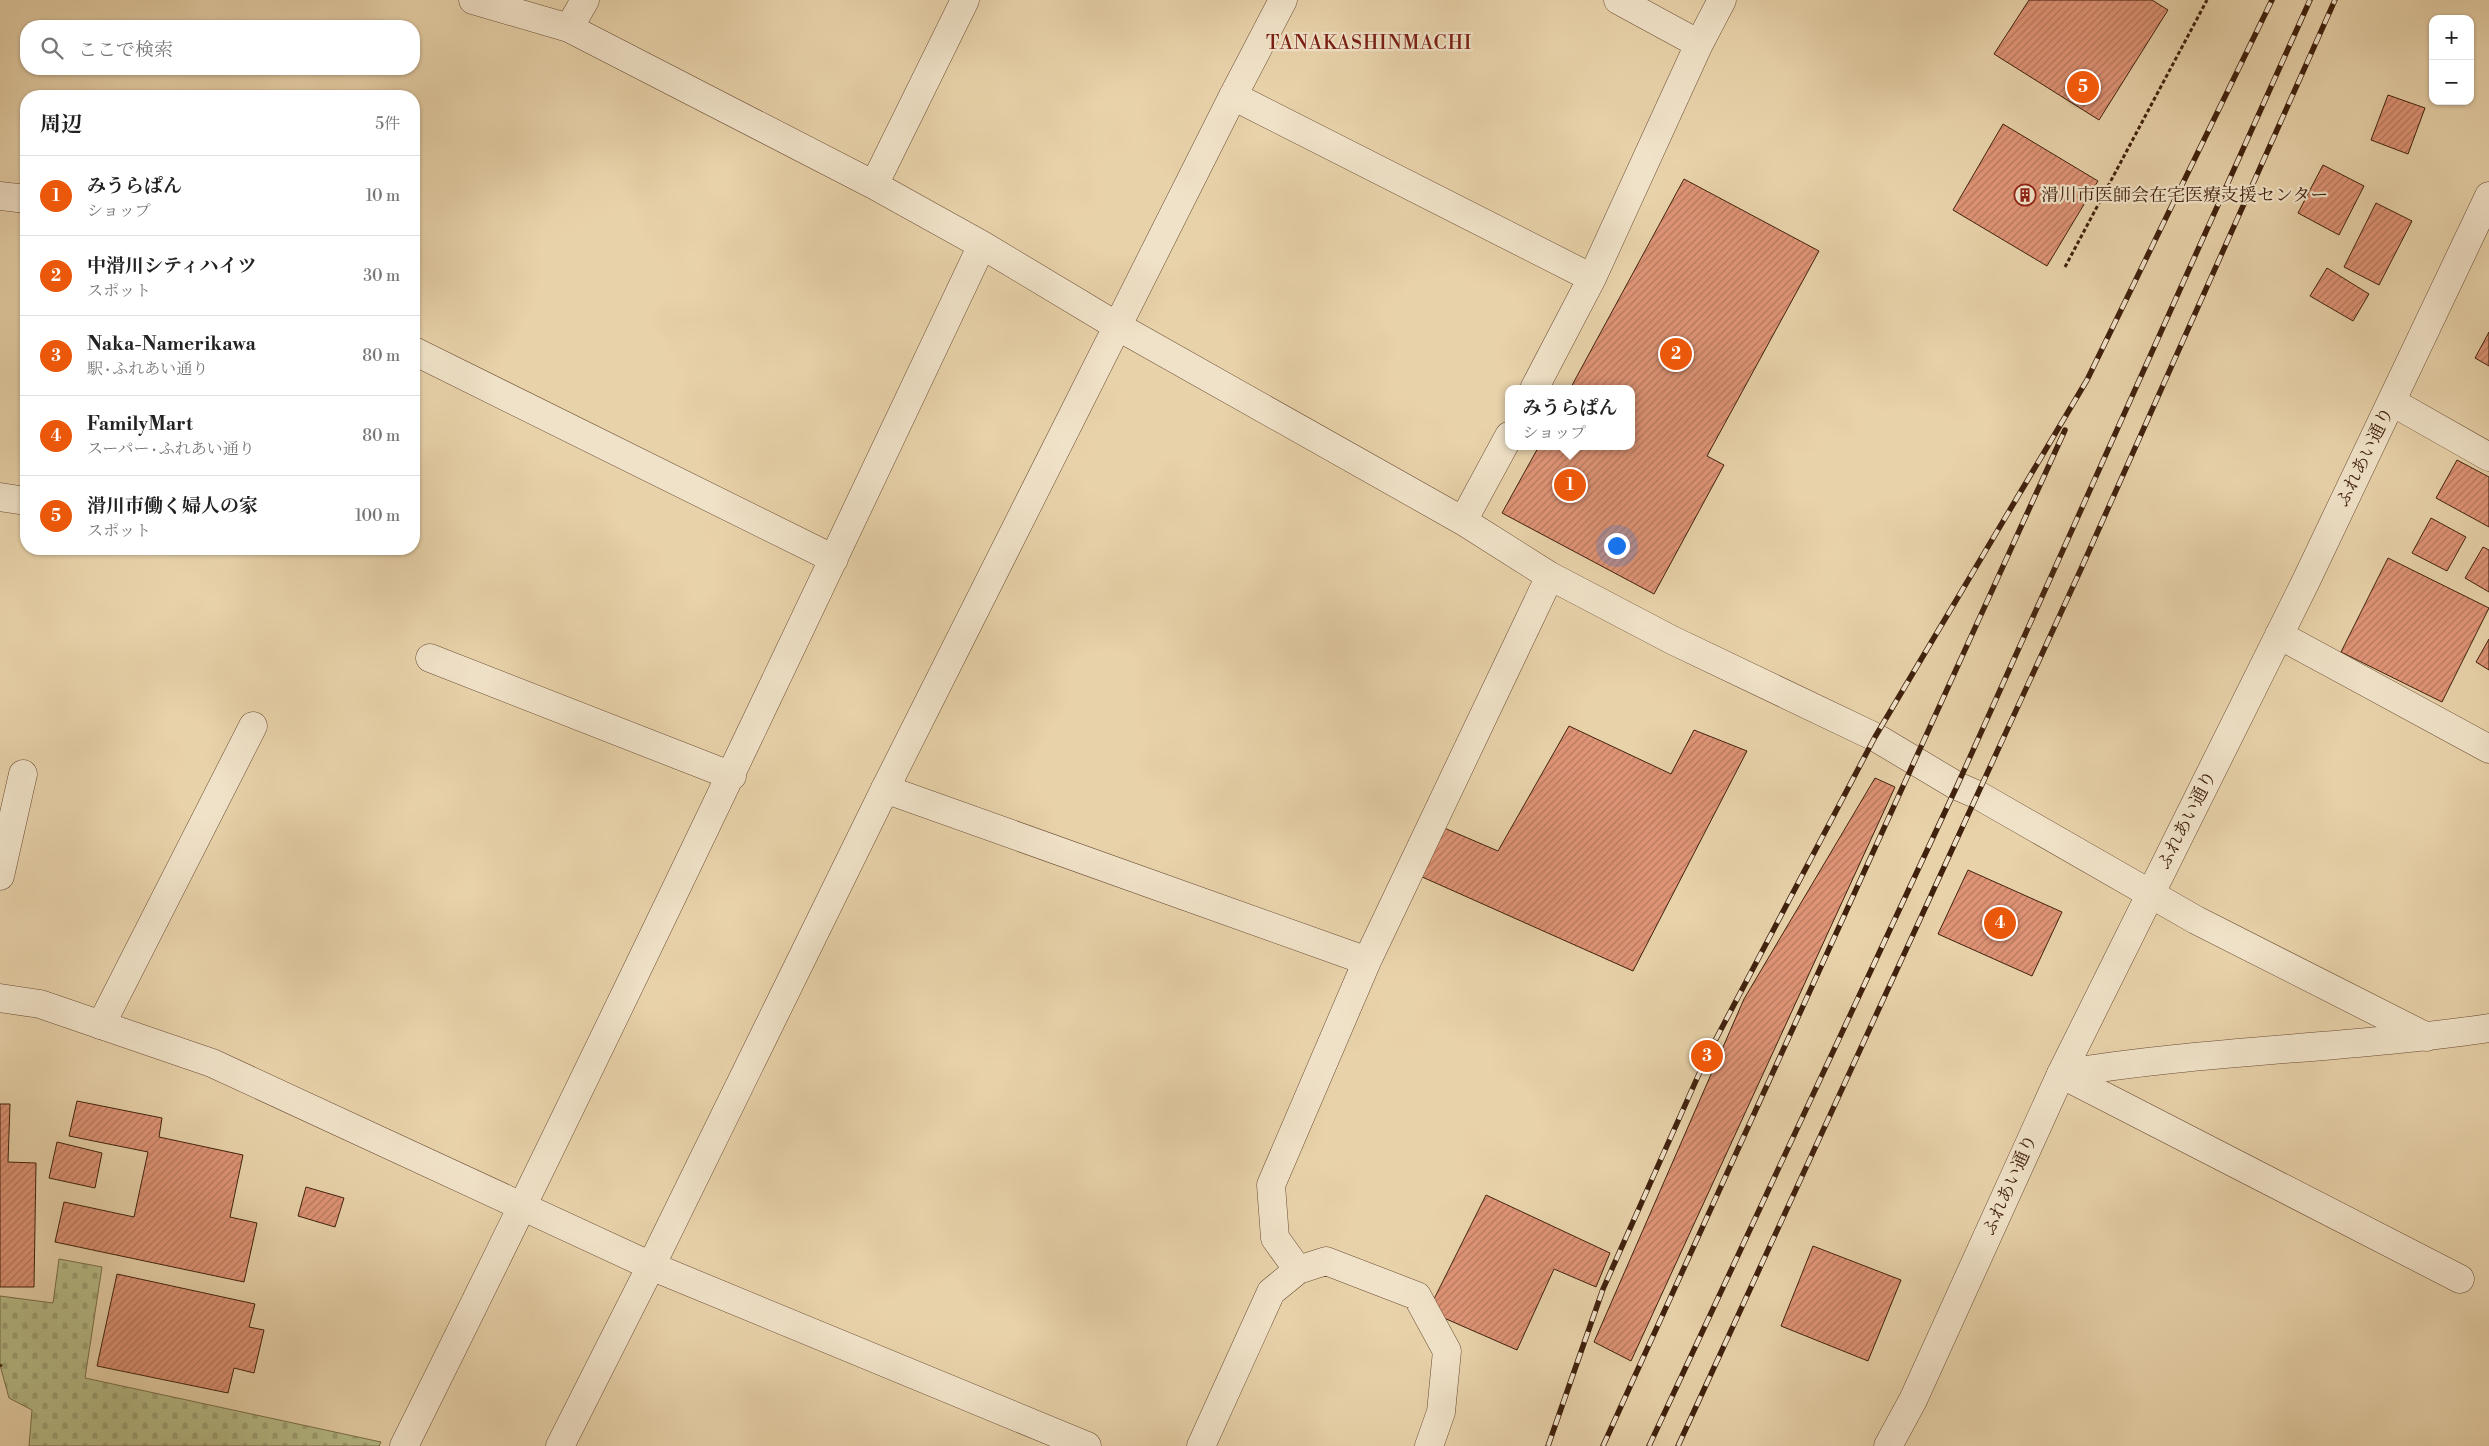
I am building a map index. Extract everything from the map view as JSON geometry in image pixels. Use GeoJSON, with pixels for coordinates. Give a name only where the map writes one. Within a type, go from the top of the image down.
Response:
{"type":"FeatureCollection","features":[{"type":"Feature","properties":{"kind":"street"},"geometry":{"type":"LineString","coordinates":[[473,0],[569,28],[874,186],[982,245],[1117,326],[1463,521],[1550,576],[1672,640],[1875,737],[1957,786],[1978,795],[2196,920],[2427,1038]]}},
{"type":"Feature","properties":{"kind":"street"},"geometry":{"type":"LineString","coordinates":[[569,28],[585,0]]}},
{"type":"Feature","properties":{"kind":"street"},"geometry":{"type":"LineString","coordinates":[[874,186],[965,0]]}},
{"type":"Feature","properties":{"kind":"street"},"geometry":{"type":"LineString","coordinates":[[560,1446],[651,1266],[885,789],[1283,0]]}},
{"type":"Feature","properties":{"kind":"street"},"geometry":{"type":"LineString","coordinates":[[1618,0],[1699,44]]}},
{"type":"Feature","properties":{"kind":"street"},"geometry":{"type":"LineString","coordinates":[[1536,385],[1592,278],[1699,44],[1722,0]]}},
{"type":"Feature","properties":{"kind":"street"},"geometry":{"type":"LineString","coordinates":[[1233,96],[1592,278]]}},
{"type":"Feature","properties":{"kind":"street"},"geometry":{"type":"LineString","coordinates":[[0,196],[20,198]]}},
{"type":"Feature","properties":{"kind":"street","name":"ふれあい通り"},"geometry":{"type":"LineString","coordinates":[[1888,1446],[1912,1400],[2061,1074],[2279,636],[2486,211]]}},
{"type":"Feature","properties":{"kind":"street"},"geometry":{"type":"LineString","coordinates":[[404,1446],[523,1208],[732,776],[982,245]]}},
{"type":"Feature","properties":{"kind":"street"},"geometry":{"type":"LineString","coordinates":[[420,354],[834,559]]}},
{"type":"Feature","properties":{"kind":"street"},"geometry":{"type":"LineString","coordinates":[[2392,402],[2489,457]]}},
{"type":"Feature","properties":{"kind":"street"},"geometry":{"type":"LineString","coordinates":[[1463,521],[1505,443]]}},
{"type":"Feature","properties":{"kind":"street"},"geometry":{"type":"LineString","coordinates":[[0,497],[20,500]]}},
{"type":"Feature","properties":{"kind":"street"},"geometry":{"type":"LineString","coordinates":[[1298,1270],[1276,1238],[1271,1186],[1367,961],[1550,576]]}},
{"type":"Feature","properties":{"kind":"street"},"geometry":{"type":"LineString","coordinates":[[2279,636],[2489,750]]}},
{"type":"Feature","properties":{"kind":"street"},"geometry":{"type":"LineString","coordinates":[[430,658],[732,776]]}},
{"type":"Feature","properties":{"kind":"street"},"geometry":{"type":"LineString","coordinates":[[101,1025],[253,726]]}},
{"type":"Feature","properties":{"kind":"street"},"geometry":{"type":"LineString","coordinates":[[0,876],[23,774]]}},
{"type":"Feature","properties":{"kind":"street"},"geometry":{"type":"LineString","coordinates":[[885,789],[1367,961]]}},
{"type":"Feature","properties":{"kind":"street"},"geometry":{"type":"LineString","coordinates":[[0,998],[40,1004],[212,1063],[651,1266],[1088,1446]]}},
{"type":"Feature","properties":{"kind":"street"},"geometry":{"type":"LineString","coordinates":[[2061,1074],[2125,1063],[2427,1038],[2489,1028]]}},
{"type":"Feature","properties":{"kind":"street"},"geometry":{"type":"LineString","coordinates":[[2061,1074],[2460,1279]]}},
{"type":"Feature","properties":{"kind":"street"},"geometry":{"type":"LineString","coordinates":[[1201,1446],[1271,1292],[1298,1270],[1326,1261],[1417,1296],[1447,1351],[1441,1412],[1429,1446]]}},
{"type":"Feature","properties":{"kind":"path"},"geometry":{"type":"LineString","coordinates":[[2065,267],[2207,0]]}},
{"type":"Feature","properties":{"kind":"green space"},"geometry":{"type":"Polygon","coordinates":[[[59,1259],[102,1267],[85,1378],[381,1442],[379,1446],[29,1446],[32,1410],[9,1398],[0,1365],[0,1296],[53,1303],[59,1259]]]}},
{"type":"Feature","properties":{"kind":"building"},"geometry":{"type":"Polygon","coordinates":[[[2029,0],[2152,0],[2168,10],[2099,120],[1994,54],[2029,0]]]}},
{"type":"Feature","properties":{"kind":"building"},"geometry":{"type":"Polygon","coordinates":[[[2388,95],[2425,108],[2408,154],[2371,140],[2388,95]]]}},
{"type":"Feature","properties":{"kind":"building","name":"滑川市医師会在宅医療支援センター"},"geometry":{"type":"Polygon","coordinates":[[[2003,124],[2098,181],[2047,266],[1953,210],[2003,124]]]}},
{"type":"Feature","properties":{"kind":"building"},"geometry":{"type":"Polygon","coordinates":[[[2323,165],[2364,186],[2339,235],[2298,213],[2323,165]]]}},
{"type":"Feature","properties":{"kind":"building"},"geometry":{"type":"Polygon","coordinates":[[[1684,179],[1819,251],[1707,456],[1724,465],[1654,594],[1502,513],[1537,450],[1635,450],[1635,385],[1572,385],[1684,179]]]}},
{"type":"Feature","properties":{"kind":"building"},"geometry":{"type":"Polygon","coordinates":[[[2376,203],[2412,221],[2379,285],[2344,267],[2376,203]]]}},
{"type":"Feature","properties":{"kind":"building"},"geometry":{"type":"Polygon","coordinates":[[[2327,268],[2369,294],[2353,321],[2310,296],[2327,268]]]}},
{"type":"Feature","properties":{"kind":"building"},"geometry":{"type":"Polygon","coordinates":[[[2489,332],[2489,366],[2475,358],[2489,332]]]}},
{"type":"Feature","properties":{"kind":"building"},"geometry":{"type":"Polygon","coordinates":[[[2457,460],[2489,477],[2489,527],[2436,498],[2457,460]]]}},
{"type":"Feature","properties":{"kind":"building"},"geometry":{"type":"Polygon","coordinates":[[[2431,518],[2466,537],[2447,571],[2412,553],[2431,518]]]}},
{"type":"Feature","properties":{"kind":"building"},"geometry":{"type":"Polygon","coordinates":[[[2483,547],[2489,550],[2489,592],[2465,578],[2483,547]]]}},
{"type":"Feature","properties":{"kind":"building"},"geometry":{"type":"Polygon","coordinates":[[[2388,558],[2489,608],[2442,702],[2341,652],[2388,558]]]}},
{"type":"Feature","properties":{"kind":"building"},"geometry":{"type":"Polygon","coordinates":[[[2489,639],[2489,670],[2476,662],[2489,639]]]}},
{"type":"Feature","properties":{"kind":"building"},"geometry":{"type":"Polygon","coordinates":[[[1569,726],[1671,774],[1694,730],[1747,751],[1633,971],[1420,876],[1442,827],[1498,851],[1569,726]]]}},
{"type":"Feature","properties":{"kind":"building"},"geometry":{"type":"Polygon","coordinates":[[[1875,778],[1895,787],[1631,1361],[1594,1342],[1744,999],[1875,778]]]}},
{"type":"Feature","properties":{"kind":"building"},"geometry":{"type":"Polygon","coordinates":[[[1968,870],[2062,912],[2032,976],[1938,934],[1968,870]]]}},
{"type":"Feature","properties":{"kind":"building"},"geometry":{"type":"Polygon","coordinates":[[[77,1101],[162,1118],[159,1137],[243,1155],[230,1217],[257,1223],[244,1282],[55,1242],[64,1202],[134,1217],[148,1152],[69,1136],[77,1101]]]}},
{"type":"Feature","properties":{"kind":"building"},"geometry":{"type":"Polygon","coordinates":[[[0,1104],[10,1104],[8,1162],[36,1163],[34,1287],[0,1287],[0,1104]]]}},
{"type":"Feature","properties":{"kind":"building"},"geometry":{"type":"Polygon","coordinates":[[[57,1142],[102,1153],[95,1188],[49,1178],[57,1142]]]}},
{"type":"Feature","properties":{"kind":"building"},"geometry":{"type":"Polygon","coordinates":[[[306,1187],[344,1198],[335,1227],[298,1216],[306,1187]]]}},
{"type":"Feature","properties":{"kind":"building"},"geometry":{"type":"Polygon","coordinates":[[[1486,1195],[1610,1253],[1596,1287],[1554,1269],[1517,1350],[1428,1311],[1486,1195]]]}},
{"type":"Feature","properties":{"kind":"building"},"geometry":{"type":"Polygon","coordinates":[[[1813,1246],[1901,1280],[1868,1361],[1781,1326],[1813,1246]]]}},
{"type":"Feature","properties":{"kind":"building"},"geometry":{"type":"Polygon","coordinates":[[[117,1274],[255,1304],[249,1327],[264,1330],[254,1373],[234,1368],[228,1393],[97,1366],[117,1274]]]}},
{"type":"Feature","properties":{"kind":"railway"},"geometry":{"type":"LineString","coordinates":[[1548,1446],[1603,1289],[1707,1056],[1875,737],[2087,380],[2272,0]]}},
{"type":"Feature","properties":{"kind":"railway"},"geometry":{"type":"LineString","coordinates":[[1649,1446],[1957,786],[2310,0]]}},
{"type":"Feature","properties":{"kind":"railway"},"geometry":{"type":"LineString","coordinates":[[1678,1446],[2081,569],[2335,0]]}},
{"type":"Feature","properties":{"kind":"railway"},"geometry":{"type":"LineString","coordinates":[[1603,1446],[2065,430]]}},
{"type":"Feature","properties":{"kind":"place","name":"滑川市働く婦人の家"},"geometry":{"type":"Point","coordinates":[2083,87]}},
{"type":"Feature","properties":{"kind":"place","name":"滑川市医師会在宅医療支援センター"},"geometry":{"type":"Point","coordinates":[2025,195]}},
{"type":"Feature","properties":{"kind":"place","name":"中滑川シティハイツ"},"geometry":{"type":"Point","coordinates":[1676,354]}},
{"type":"Feature","properties":{"kind":"place","name":"みうらぱん"},"geometry":{"type":"Point","coordinates":[1570,485]}},
{"type":"Feature","properties":{"kind":"place","name":"FamilyMart"},"geometry":{"type":"Point","coordinates":[2000,923]}},
{"type":"Feature","properties":{"kind":"place","name":"Naka-Namerikawa"},"geometry":{"type":"Point","coordinates":[1707,1056]}},
{"type":"Feature","properties":{"kind":"district","name":"TANAKASHINMACHI"},"geometry":{"type":"Point","coordinates":[1369,43]}}]}
